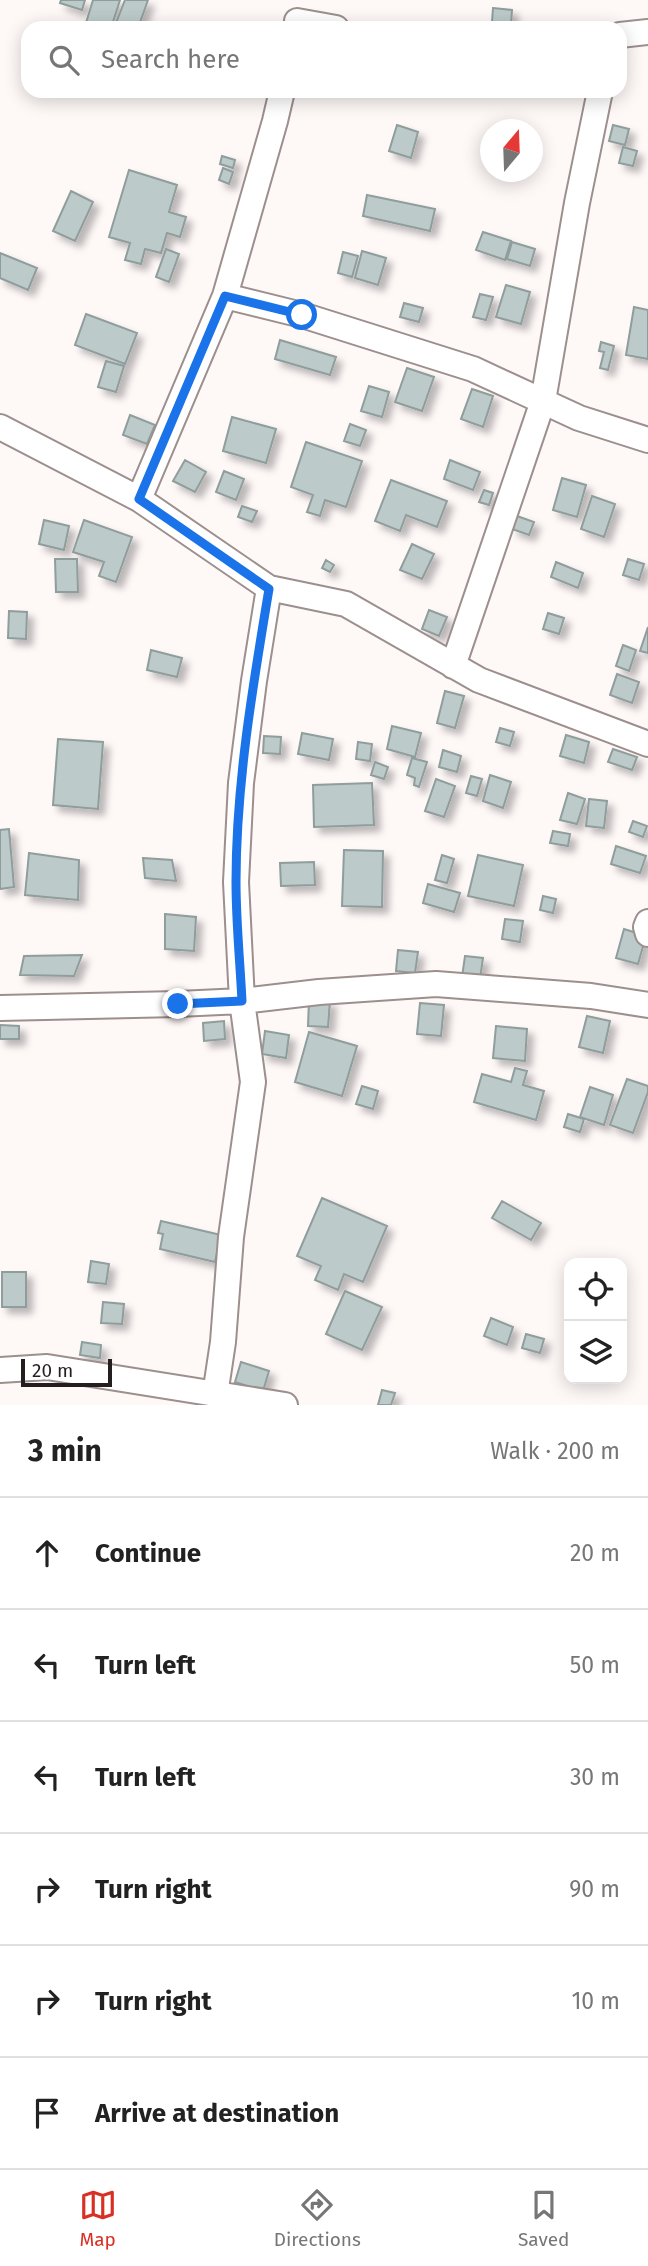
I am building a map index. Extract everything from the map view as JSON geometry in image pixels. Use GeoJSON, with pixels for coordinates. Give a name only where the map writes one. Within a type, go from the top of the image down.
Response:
{"type":"FeatureCollection","features":[{"type":"Feature","properties":{"kind":"street"},"geometry":{"type":"LineString","coordinates":[[627,34],[648,32]]}},
{"type":"Feature","properties":{"kind":"street"},"geometry":{"type":"LineString","coordinates":[[139,499],[225,296],[280,98]]}},
{"type":"Feature","properties":{"kind":"street"},"geometry":{"type":"LineString","coordinates":[[453,666],[543,401],[577,203],[599,98]]}},
{"type":"Feature","properties":{"kind":"street"},"geometry":{"type":"LineString","coordinates":[[225,296],[302,315],[472,369],[579,418],[648,440]]}},
{"type":"Feature","properties":{"kind":"street"},"geometry":{"type":"LineString","coordinates":[[0,427],[139,499],[269,589],[346,604],[479,680],[648,744]]}},
{"type":"Feature","properties":{"kind":"street"},"geometry":{"type":"LineString","coordinates":[[215,1395],[223,1342],[231,1237],[253,1082],[242,1001],[236,882],[241,783],[269,589]]}},
{"type":"Feature","properties":{"kind":"street"},"geometry":{"type":"LineString","coordinates":[[648,922],[648,934]]}},
{"type":"Feature","properties":{"kind":"street"},"geometry":{"type":"LineString","coordinates":[[0,1008],[242,1001],[319,992],[436,984],[592,996],[648,1005]]}},
{"type":"Feature","properties":{"kind":"street"},"geometry":{"type":"LineString","coordinates":[[0,1370],[47,1367],[280,1404]]}},
{"type":"Feature","properties":{"kind":"building"},"geometry":{"type":"Polygon","coordinates":[[[61,0],[85,0],[82,10],[60,3],[61,0]]]}},
{"type":"Feature","properties":{"kind":"building"},"geometry":{"type":"Polygon","coordinates":[[[93,0],[120,0],[113,21],[87,21],[93,0]]]}},
{"type":"Feature","properties":{"kind":"building"},"geometry":{"type":"Polygon","coordinates":[[[125,0],[148,0],[140,21],[117,21],[125,0]]]}},
{"type":"Feature","properties":{"kind":"building"},"geometry":{"type":"Polygon","coordinates":[[[493,8],[512,10],[511,21],[492,21],[493,8]]]}},
{"type":"Feature","properties":{"kind":"building"},"geometry":{"type":"Polygon","coordinates":[[[397,125],[418,132],[411,158],[389,151],[397,125]]]}},
{"type":"Feature","properties":{"kind":"building"},"geometry":{"type":"Polygon","coordinates":[[[613,125],[629,129],[625,145],[609,141],[613,125]]]}},
{"type":"Feature","properties":{"kind":"building"},"geometry":{"type":"Polygon","coordinates":[[[623,147],[637,151],[633,166],[619,163],[623,147]]]}},
{"type":"Feature","properties":{"kind":"building"},"geometry":{"type":"Polygon","coordinates":[[[222,156],[235,160],[233,168],[220,164],[222,156]]]}},
{"type":"Feature","properties":{"kind":"building"},"geometry":{"type":"Polygon","coordinates":[[[223,168],[233,172],[229,184],[219,180],[223,168]]]}},
{"type":"Feature","properties":{"kind":"building"},"geometry":{"type":"Polygon","coordinates":[[[129,170],[177,185],[169,212],[186,217],[180,237],[167,233],[161,253],[145,249],[141,264],[125,260],[130,243],[109,237],[129,170]]]}},
{"type":"Feature","properties":{"kind":"building"},"geometry":{"type":"Polygon","coordinates":[[[71,191],[93,202],[75,241],[53,231],[71,191]]]}},
{"type":"Feature","properties":{"kind":"building"},"geometry":{"type":"Polygon","coordinates":[[[367,195],[435,209],[430,231],[363,216],[367,195]]]}},
{"type":"Feature","properties":{"kind":"building"},"geometry":{"type":"Polygon","coordinates":[[[483,232],[511,241],[505,260],[476,250],[483,232]]]}},
{"type":"Feature","properties":{"kind":"building"},"geometry":{"type":"Polygon","coordinates":[[[512,242],[535,249],[530,266],[507,259],[512,242]]]}},
{"type":"Feature","properties":{"kind":"building"},"geometry":{"type":"Polygon","coordinates":[[[166,249],[179,254],[169,282],[156,277],[166,249]]]}},
{"type":"Feature","properties":{"kind":"building"},"geometry":{"type":"Polygon","coordinates":[[[362,251],[386,258],[378,285],[355,278],[362,251]]]}},
{"type":"Feature","properties":{"kind":"building"},"geometry":{"type":"Polygon","coordinates":[[[343,252],[358,256],[352,277],[338,273],[343,252]]]}},
{"type":"Feature","properties":{"kind":"building"},"geometry":{"type":"Polygon","coordinates":[[[0,253],[37,268],[28,290],[0,278],[0,253]]]}},
{"type":"Feature","properties":{"kind":"building"},"geometry":{"type":"Polygon","coordinates":[[[506,285],[530,292],[521,324],[496,317],[506,285]]]}},
{"type":"Feature","properties":{"kind":"building"},"geometry":{"type":"Polygon","coordinates":[[[480,294],[493,297],[486,320],[473,317],[480,294]]]}},
{"type":"Feature","properties":{"kind":"building"},"geometry":{"type":"Polygon","coordinates":[[[404,303],[423,308],[419,322],[400,317],[404,303]]]}},
{"type":"Feature","properties":{"kind":"building"},"geometry":{"type":"Polygon","coordinates":[[[634,307],[648,310],[648,359],[626,355],[634,307]]]}},
{"type":"Feature","properties":{"kind":"building"},"geometry":{"type":"Polygon","coordinates":[[[86,314],[137,333],[125,364],[75,345],[86,314]]]}},
{"type":"Feature","properties":{"kind":"building"},"geometry":{"type":"Polygon","coordinates":[[[280,340],[336,357],[330,375],[275,359],[280,340]]]}},
{"type":"Feature","properties":{"kind":"building"},"geometry":{"type":"Polygon","coordinates":[[[601,342],[614,346],[608,370],[600,368],[604,352],[599,351],[601,342]]]}},
{"type":"Feature","properties":{"kind":"building"},"geometry":{"type":"Polygon","coordinates":[[[106,361],[124,366],[116,392],[98,387],[106,361]]]}},
{"type":"Feature","properties":{"kind":"building"},"geometry":{"type":"Polygon","coordinates":[[[407,368],[434,377],[422,411],[395,402],[407,368]]]}},
{"type":"Feature","properties":{"kind":"building"},"geometry":{"type":"Polygon","coordinates":[[[369,386],[389,392],[382,417],[361,411],[369,386]]]}},
{"type":"Feature","properties":{"kind":"building"},"geometry":{"type":"Polygon","coordinates":[[[472,389],[493,396],[483,427],[461,419],[472,389]]]}},
{"type":"Feature","properties":{"kind":"building"},"geometry":{"type":"Polygon","coordinates":[[[130,415],[155,425],[147,444],[123,435],[130,415]]]}},
{"type":"Feature","properties":{"kind":"building"},"geometry":{"type":"Polygon","coordinates":[[[232,417],[276,429],[266,463],[223,451],[232,417]]]}},
{"type":"Feature","properties":{"kind":"building"},"geometry":{"type":"Polygon","coordinates":[[[350,424],[366,430],[360,446],[344,441],[350,424]]]}},
{"type":"Feature","properties":{"kind":"building"},"geometry":{"type":"Polygon","coordinates":[[[306,442],[362,461],[346,507],[325,500],[320,516],[307,512],[313,495],[291,487],[306,442]]]}},
{"type":"Feature","properties":{"kind":"building"},"geometry":{"type":"Polygon","coordinates":[[[185,460],[206,472],[195,492],[173,481],[185,460]]]}},
{"type":"Feature","properties":{"kind":"building"},"geometry":{"type":"Polygon","coordinates":[[[450,460],[480,472],[473,490],[444,479],[450,460]]]}},
{"type":"Feature","properties":{"kind":"building"},"geometry":{"type":"Polygon","coordinates":[[[224,471],[244,479],[236,500],[216,492],[224,471]]]}},
{"type":"Feature","properties":{"kind":"building"},"geometry":{"type":"Polygon","coordinates":[[[562,478],[586,485],[577,517],[553,510],[562,478]]]}},
{"type":"Feature","properties":{"kind":"building"},"geometry":{"type":"Polygon","coordinates":[[[391,480],[447,501],[437,527],[406,515],[400,531],[375,521],[391,480]]]}},
{"type":"Feature","properties":{"kind":"building"},"geometry":{"type":"Polygon","coordinates":[[[484,490],[493,493],[489,505],[479,502],[484,490]]]}},
{"type":"Feature","properties":{"kind":"building"},"geometry":{"type":"Polygon","coordinates":[[[592,496],[615,504],[604,537],[581,529],[592,496]]]}},
{"type":"Feature","properties":{"kind":"building"},"geometry":{"type":"Polygon","coordinates":[[[242,506],[257,511],[252,522],[238,517],[242,506]]]}},
{"type":"Feature","properties":{"kind":"building"},"geometry":{"type":"Polygon","coordinates":[[[517,516],[534,522],[529,535],[512,529],[517,516]]]}},
{"type":"Feature","properties":{"kind":"building"},"geometry":{"type":"Polygon","coordinates":[[[44,520],[69,526],[64,550],[39,544],[44,520]]]}},
{"type":"Feature","properties":{"kind":"building"},"geometry":{"type":"Polygon","coordinates":[[[84,520],[132,537],[116,582],[99,576],[104,562],[73,552],[84,520]]]}},
{"type":"Feature","properties":{"kind":"building"},"geometry":{"type":"Polygon","coordinates":[[[412,544],[434,554],[422,579],[400,570],[412,544]]]}},
{"type":"Feature","properties":{"kind":"building"},"geometry":{"type":"Polygon","coordinates":[[[55,559],[77,559],[78,592],[56,592],[55,559]]]}},
{"type":"Feature","properties":{"kind":"building"},"geometry":{"type":"Polygon","coordinates":[[[628,559],[644,564],[639,580],[623,575],[628,559]]]}},
{"type":"Feature","properties":{"kind":"building"},"geometry":{"type":"Polygon","coordinates":[[[326,560],[334,565],[330,572],[322,568],[326,560]]]}},
{"type":"Feature","properties":{"kind":"building"},"geometry":{"type":"Polygon","coordinates":[[[556,562],[583,573],[578,588],[551,577],[556,562]]]}},
{"type":"Feature","properties":{"kind":"building"},"geometry":{"type":"Polygon","coordinates":[[[429,610],[447,617],[439,636],[422,629],[429,610]]]}},
{"type":"Feature","properties":{"kind":"building"},"geometry":{"type":"Polygon","coordinates":[[[9,611],[27,612],[26,639],[8,638],[9,611]]]}},
{"type":"Feature","properties":{"kind":"building"},"geometry":{"type":"Polygon","coordinates":[[[548,613],[564,618],[559,634],[543,629],[548,613]]]}},
{"type":"Feature","properties":{"kind":"building"},"geometry":{"type":"Polygon","coordinates":[[[648,627],[648,653],[640,651],[648,627]]]}},
{"type":"Feature","properties":{"kind":"building"},"geometry":{"type":"Polygon","coordinates":[[[623,645],[636,650],[629,671],[616,666],[623,645]]]}},
{"type":"Feature","properties":{"kind":"building"},"geometry":{"type":"Polygon","coordinates":[[[151,650],[182,658],[177,677],[147,670],[151,650]]]}},
{"type":"Feature","properties":{"kind":"building"},"geometry":{"type":"Polygon","coordinates":[[[617,674],[639,682],[632,703],[610,695],[617,674]]]}},
{"type":"Feature","properties":{"kind":"building"},"geometry":{"type":"Polygon","coordinates":[[[445,691],[464,696],[455,728],[437,723],[445,691]]]}},
{"type":"Feature","properties":{"kind":"building"},"geometry":{"type":"Polygon","coordinates":[[[392,726],[421,733],[415,757],[387,749],[392,726]]]}},
{"type":"Feature","properties":{"kind":"building"},"geometry":{"type":"Polygon","coordinates":[[[500,728],[514,732],[510,746],[496,742],[500,728]]]}},
{"type":"Feature","properties":{"kind":"building"},"geometry":{"type":"Polygon","coordinates":[[[302,733],[333,739],[329,760],[298,754],[302,733]]]}},
{"type":"Feature","properties":{"kind":"building"},"geometry":{"type":"Polygon","coordinates":[[[566,735],[589,742],[584,763],[560,756],[566,735]]]}},
{"type":"Feature","properties":{"kind":"building"},"geometry":{"type":"Polygon","coordinates":[[[264,736],[281,737],[280,754],[263,753],[264,736]]]}},
{"type":"Feature","properties":{"kind":"building"},"geometry":{"type":"Polygon","coordinates":[[[58,739],[103,742],[98,809],[53,805],[58,739]]]}},
{"type":"Feature","properties":{"kind":"building"},"geometry":{"type":"Polygon","coordinates":[[[358,742],[372,744],[370,761],[356,759],[358,742]]]}},
{"type":"Feature","properties":{"kind":"building"},"geometry":{"type":"Polygon","coordinates":[[[613,749],[637,757],[632,770],[608,762],[613,749]]]}},
{"type":"Feature","properties":{"kind":"building"},"geometry":{"type":"Polygon","coordinates":[[[443,750],[461,756],[457,772],[439,767],[443,750]]]}},
{"type":"Feature","properties":{"kind":"building"},"geometry":{"type":"Polygon","coordinates":[[[412,758],[427,762],[419,787],[414,785],[415,778],[407,775],[412,758]]]}},
{"type":"Feature","properties":{"kind":"building"},"geometry":{"type":"Polygon","coordinates":[[[375,762],[388,767],[384,779],[371,775],[375,762]]]}},
{"type":"Feature","properties":{"kind":"building"},"geometry":{"type":"Polygon","coordinates":[[[490,775],[511,782],[503,808],[483,801],[490,775]]]}},
{"type":"Feature","properties":{"kind":"building"},"geometry":{"type":"Polygon","coordinates":[[[471,776],[482,779],[477,796],[466,793],[471,776]]]}},
{"type":"Feature","properties":{"kind":"building"},"geometry":{"type":"Polygon","coordinates":[[[436,779],[455,786],[444,817],[425,811],[436,779]]]}},
{"type":"Feature","properties":{"kind":"building"},"geometry":{"type":"Polygon","coordinates":[[[372,783],[374,825],[314,827],[313,785],[372,783]]]}},
{"type":"Feature","properties":{"kind":"building"},"geometry":{"type":"Polygon","coordinates":[[[568,793],[585,799],[577,824],[560,820],[568,793]]]}},
{"type":"Feature","properties":{"kind":"building"},"geometry":{"type":"Polygon","coordinates":[[[589,799],[607,801],[604,828],[586,826],[589,799]]]}},
{"type":"Feature","properties":{"kind":"building"},"geometry":{"type":"Polygon","coordinates":[[[633,821],[647,826],[643,837],[629,832],[633,821]]]}},
{"type":"Feature","properties":{"kind":"building"},"geometry":{"type":"Polygon","coordinates":[[[9,829],[14,887],[0,889],[0,830],[9,829]]]}},
{"type":"Feature","properties":{"kind":"building"},"geometry":{"type":"Polygon","coordinates":[[[553,831],[570,834],[568,846],[550,843],[553,831]]]}},
{"type":"Feature","properties":{"kind":"building"},"geometry":{"type":"Polygon","coordinates":[[[616,846],[646,856],[640,873],[611,864],[616,846]]]}},
{"type":"Feature","properties":{"kind":"building"},"geometry":{"type":"Polygon","coordinates":[[[344,850],[383,851],[382,907],[342,906],[344,850]]]}},
{"type":"Feature","properties":{"kind":"building"},"geometry":{"type":"Polygon","coordinates":[[[29,853],[79,860],[78,900],[25,895],[29,853]]]}},
{"type":"Feature","properties":{"kind":"building"},"geometry":{"type":"Polygon","coordinates":[[[442,855],[454,859],[447,883],[435,880],[442,855]]]}},
{"type":"Feature","properties":{"kind":"building"},"geometry":{"type":"Polygon","coordinates":[[[478,855],[523,865],[514,906],[468,896],[478,855]]]}},
{"type":"Feature","properties":{"kind":"building"},"geometry":{"type":"Polygon","coordinates":[[[143,858],[172,860],[176,881],[145,878],[143,858]]]}},
{"type":"Feature","properties":{"kind":"building"},"geometry":{"type":"Polygon","coordinates":[[[314,862],[315,885],[281,886],[280,863],[314,862]]]}},
{"type":"Feature","properties":{"kind":"building"},"geometry":{"type":"Polygon","coordinates":[[[428,884],[460,893],[454,912],[423,903],[428,884]]]}},
{"type":"Feature","properties":{"kind":"building"},"geometry":{"type":"Polygon","coordinates":[[[543,896],[556,899],[553,913],[540,910],[543,896]]]}},
{"type":"Feature","properties":{"kind":"building"},"geometry":{"type":"Polygon","coordinates":[[[165,914],[196,917],[194,951],[165,949],[165,914]]]}},
{"type":"Feature","properties":{"kind":"building"},"geometry":{"type":"Polygon","coordinates":[[[505,919],[523,921],[520,942],[502,939],[505,919]]]}},
{"type":"Feature","properties":{"kind":"building"},"geometry":{"type":"Polygon","coordinates":[[[624,929],[646,936],[638,964],[616,958],[624,929]]]}},
{"type":"Feature","properties":{"kind":"building"},"geometry":{"type":"Polygon","coordinates":[[[398,950],[418,952],[415,973],[396,971],[398,950]]]}},
{"type":"Feature","properties":{"kind":"building"},"geometry":{"type":"Polygon","coordinates":[[[82,955],[74,976],[20,975],[24,956],[82,955]]]}},
{"type":"Feature","properties":{"kind":"building"},"geometry":{"type":"Polygon","coordinates":[[[465,956],[483,958],[480,979],[462,977],[465,956]]]}},
{"type":"Feature","properties":{"kind":"building"},"geometry":{"type":"Polygon","coordinates":[[[309,1000],[330,1001],[328,1027],[308,1026],[309,1000]]]}},
{"type":"Feature","properties":{"kind":"building"},"geometry":{"type":"Polygon","coordinates":[[[420,1003],[444,1005],[441,1036],[417,1034],[420,1003]]]}},
{"type":"Feature","properties":{"kind":"building"},"geometry":{"type":"Polygon","coordinates":[[[587,1016],[610,1021],[603,1053],[579,1047],[587,1016]]]}},
{"type":"Feature","properties":{"kind":"building"},"geometry":{"type":"Polygon","coordinates":[[[224,1021],[225,1039],[204,1041],[203,1023],[224,1021]]]}},
{"type":"Feature","properties":{"kind":"building"},"geometry":{"type":"Polygon","coordinates":[[[0,1025],[19,1026],[19,1039],[0,1039],[0,1025]]]}},
{"type":"Feature","properties":{"kind":"building"},"geometry":{"type":"Polygon","coordinates":[[[496,1026],[527,1029],[525,1061],[493,1058],[496,1026]]]}},
{"type":"Feature","properties":{"kind":"building"},"geometry":{"type":"Polygon","coordinates":[[[265,1031],[289,1035],[286,1058],[262,1054],[265,1031]]]}},
{"type":"Feature","properties":{"kind":"building"},"geometry":{"type":"Polygon","coordinates":[[[309,1032],[357,1046],[342,1096],[295,1082],[309,1032]]]}},
{"type":"Feature","properties":{"kind":"building"},"geometry":{"type":"Polygon","coordinates":[[[515,1068],[527,1071],[523,1085],[544,1091],[536,1120],[474,1102],[482,1074],[511,1082],[515,1068]]]}},
{"type":"Feature","properties":{"kind":"building"},"geometry":{"type":"Polygon","coordinates":[[[627,1079],[648,1086],[633,1133],[610,1125],[627,1079]]]}},
{"type":"Feature","properties":{"kind":"building"},"geometry":{"type":"Polygon","coordinates":[[[362,1086],[378,1091],[373,1109],[356,1104],[362,1086]]]}},
{"type":"Feature","properties":{"kind":"building"},"geometry":{"type":"Polygon","coordinates":[[[590,1087],[613,1095],[604,1125],[580,1117],[590,1087]]]}},
{"type":"Feature","properties":{"kind":"building"},"geometry":{"type":"Polygon","coordinates":[[[568,1114],[584,1119],[580,1132],[564,1127],[568,1114]]]}},
{"type":"Feature","properties":{"kind":"building"},"geometry":{"type":"Polygon","coordinates":[[[322,1198],[387,1226],[363,1282],[344,1274],[338,1290],[315,1280],[321,1266],[297,1256],[322,1198]]]}},
{"type":"Feature","properties":{"kind":"building"},"geometry":{"type":"Polygon","coordinates":[[[502,1201],[541,1223],[531,1240],[492,1218],[502,1201]]]}},
{"type":"Feature","properties":{"kind":"building"},"geometry":{"type":"Polygon","coordinates":[[[161,1221],[221,1235],[215,1262],[160,1249],[163,1234],[158,1233],[161,1221]]]}},
{"type":"Feature","properties":{"kind":"building"},"geometry":{"type":"Polygon","coordinates":[[[91,1261],[109,1264],[106,1284],[88,1282],[91,1261]]]}},
{"type":"Feature","properties":{"kind":"building"},"geometry":{"type":"Polygon","coordinates":[[[2,1272],[26,1272],[26,1307],[2,1307],[2,1272]]]}},
{"type":"Feature","properties":{"kind":"building"},"geometry":{"type":"Polygon","coordinates":[[[345,1291],[382,1307],[362,1350],[326,1334],[345,1291]]]}},
{"type":"Feature","properties":{"kind":"building"},"geometry":{"type":"Polygon","coordinates":[[[103,1302],[124,1304],[122,1324],[101,1323],[103,1302]]]}},
{"type":"Feature","properties":{"kind":"building"},"geometry":{"type":"Polygon","coordinates":[[[491,1318],[513,1327],[507,1345],[484,1336],[491,1318]]]}},
{"type":"Feature","properties":{"kind":"building"},"geometry":{"type":"Polygon","coordinates":[[[526,1334],[544,1339],[540,1353],[522,1348],[526,1334]]]}},
{"type":"Feature","properties":{"kind":"building"},"geometry":{"type":"Polygon","coordinates":[[[82,1342],[101,1345],[100,1358],[80,1355],[82,1342]]]}},
{"type":"Feature","properties":{"kind":"building"},"geometry":{"type":"Polygon","coordinates":[[[241,1362],[269,1371],[263,1391],[235,1382],[241,1362]]]}},
{"type":"Feature","properties":{"kind":"building"},"geometry":{"type":"Polygon","coordinates":[[[382,1390],[395,1393],[391,1405],[378,1405],[382,1390]]]}},
{"type":"Feature","properties":{"kind":"route"},"geometry":{"type":"LineString","coordinates":[[178,1004],[242,1001],[236,882],[241,783],[269,589],[139,499],[225,296],[302,315]]}}]}
